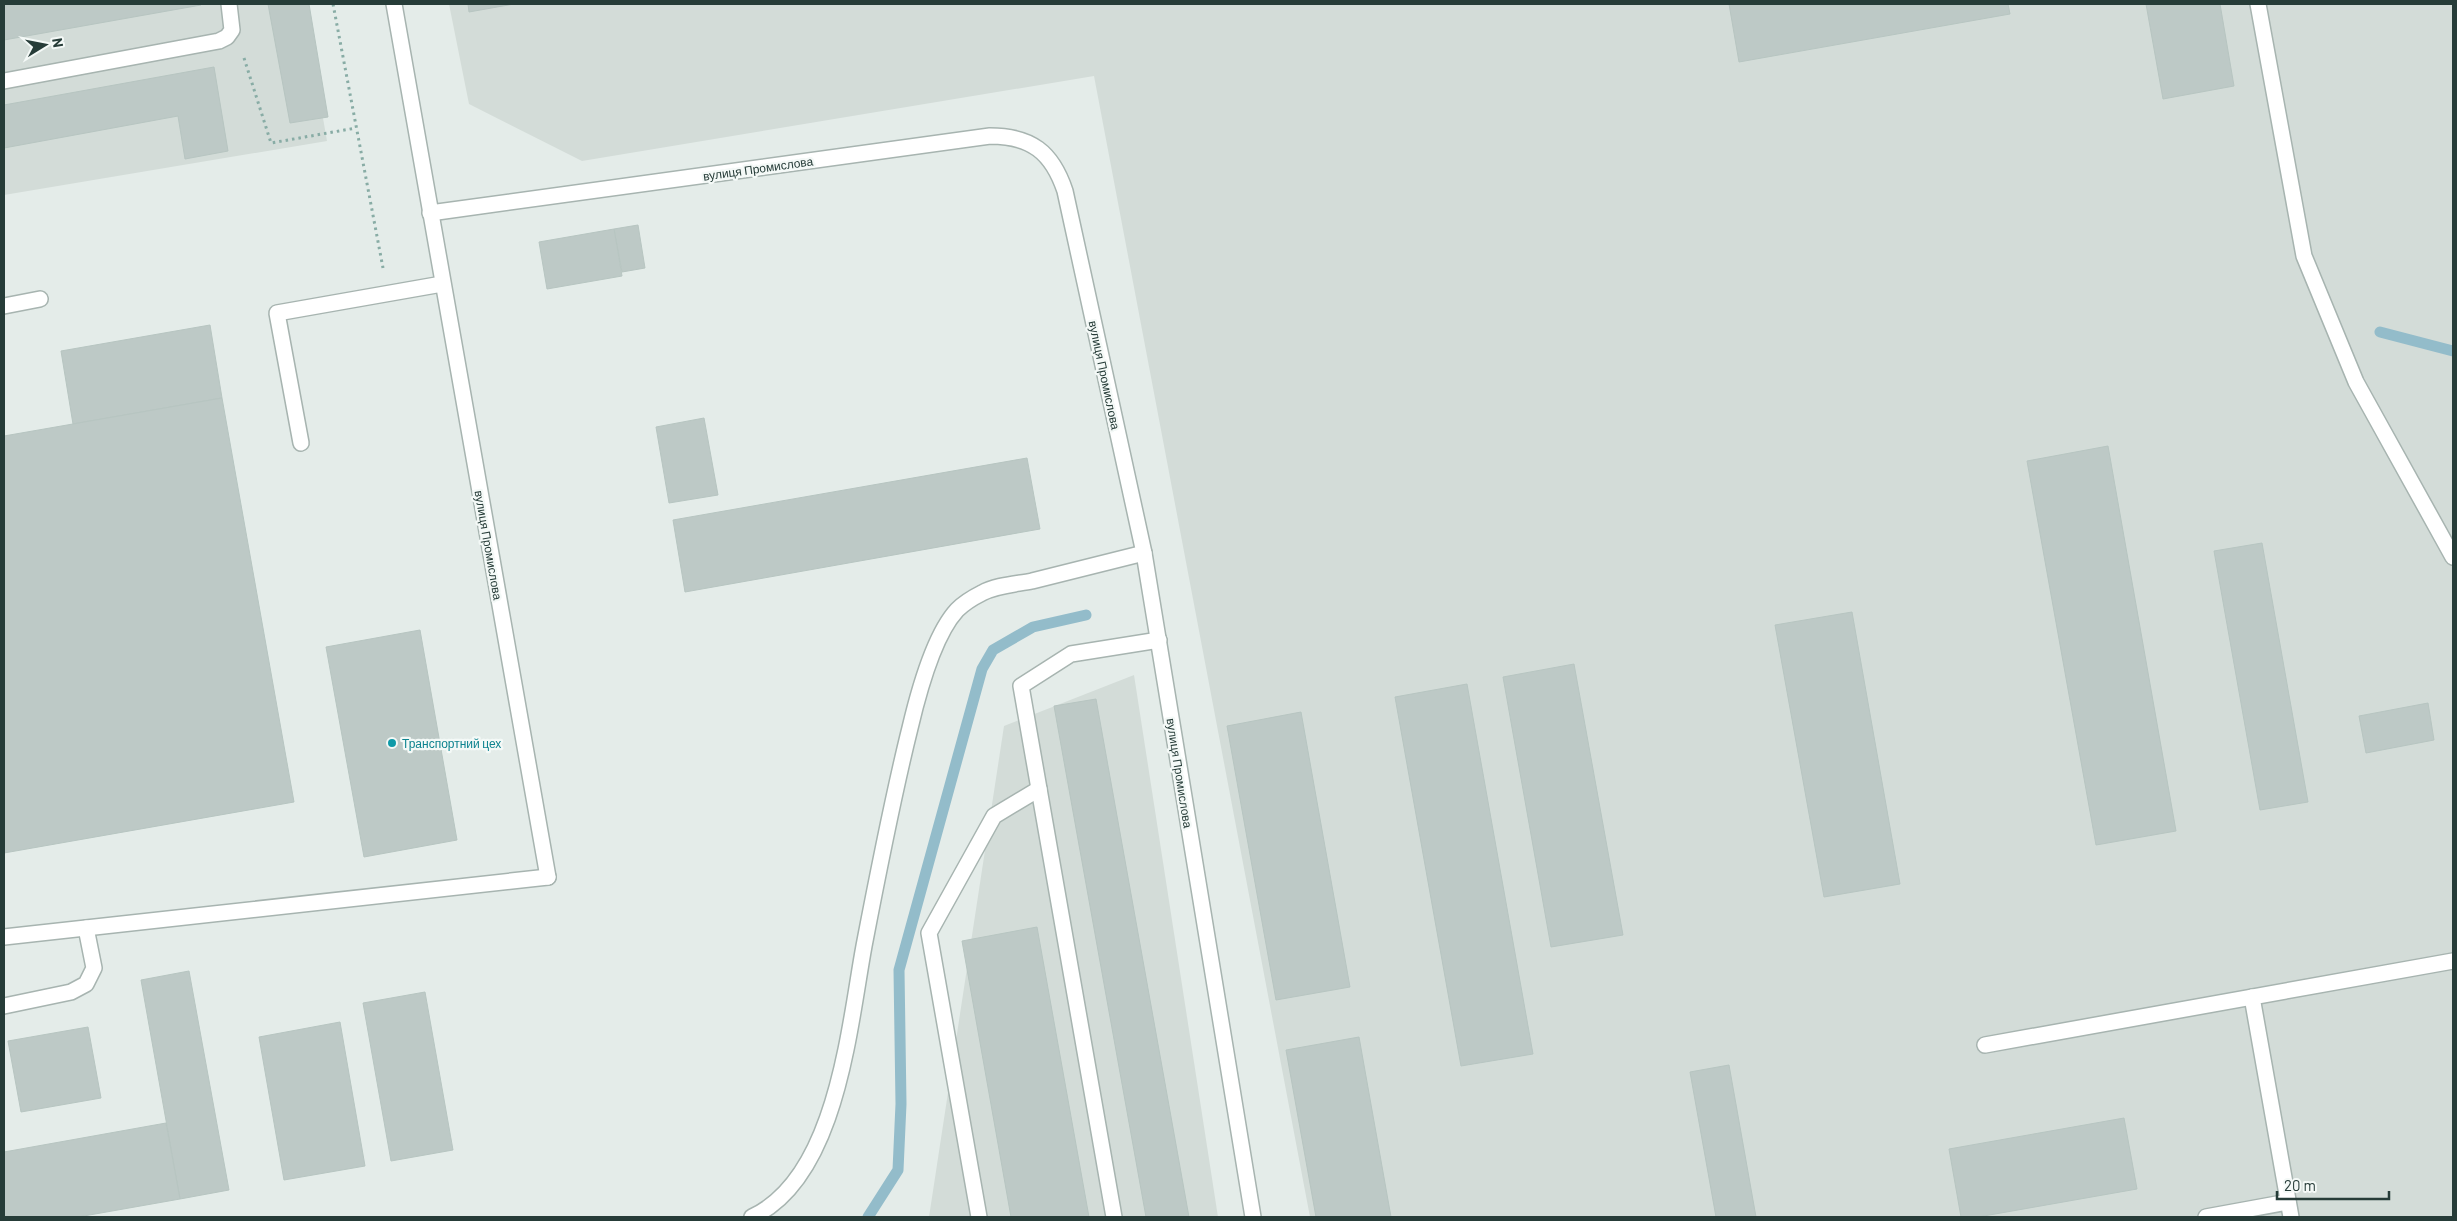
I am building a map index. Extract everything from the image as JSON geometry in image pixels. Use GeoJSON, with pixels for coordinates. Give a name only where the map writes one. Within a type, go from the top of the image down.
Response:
{"type":"FeatureCollection","features":[{"type":"Feature","properties":{"kind":"street"},"geometry":{"type":"LineString","coordinates":[[4,81],[219,41],[227,38],[232,30],[229,4]]}},
{"type":"Feature","properties":{"kind":"street","name":"вулиця Промислова"},"geometry":{"type":"LineString","coordinates":[[86,928],[120,926],[548,877],[394,4]]}},
{"type":"Feature","properties":{"kind":"street"},"geometry":{"type":"LineString","coordinates":[[2258,4],[2304,256],[2356,382],[2453,557]]}},
{"type":"Feature","properties":{"kind":"street","name":"вулиця Промислова"},"geometry":{"type":"LineString","coordinates":[[430,213],[990,136],[1007,136],[1024,140],[1039,148],[1051,160],[1060,175],[1065,191],[1144,553],[1253,1217]]}},
{"type":"Feature","properties":{"kind":"street"},"geometry":{"type":"LineString","coordinates":[[301,443],[277,313],[442,284]]}},
{"type":"Feature","properties":{"kind":"street"},"geometry":{"type":"LineString","coordinates":[[4,306],[40,300]]}},
{"type":"Feature","properties":{"kind":"street"},"geometry":{"type":"LineString","coordinates":[[752,1217],[783,1194],[800,1175],[817,1145],[833,1103],[855,1003],[865,939],[902,757],[924,673],[941,636],[958,610],[983,592],[1144,553]]}},
{"type":"Feature","properties":{"kind":"street"},"geometry":{"type":"LineString","coordinates":[[1114,1217],[1021,686],[1071,654],[1159,640]]}},
{"type":"Feature","properties":{"kind":"street"},"geometry":{"type":"LineString","coordinates":[[979,1217],[929,933],[994,816],[1039,788]]}},
{"type":"Feature","properties":{"kind":"street"},"geometry":{"type":"LineString","coordinates":[[4,937],[86,928],[94,968],[86,984],[71,992],[4,1006]]}},
{"type":"Feature","properties":{"kind":"street"},"geometry":{"type":"LineString","coordinates":[[1985,1045],[2453,961]]}},
{"type":"Feature","properties":{"kind":"street"},"geometry":{"type":"LineString","coordinates":[[2206,1217],[2290,1210],[2252,997]]}},
{"type":"Feature","properties":{"kind":"path"},"geometry":{"type":"LineString","coordinates":[[333,4],[388,294]]}},
{"type":"Feature","properties":{"kind":"path"},"geometry":{"type":"LineString","coordinates":[[232,22],[271,142],[356,128]]}},
{"type":"Feature","properties":{"kind":"shaded area"},"geometry":{"type":"Polygon","coordinates":[[[4,4],[303,4],[327,141],[4,195],[4,4]]]}},
{"type":"Feature","properties":{"kind":"shaded area"},"geometry":{"type":"Polygon","coordinates":[[[449,4],[2453,4],[2453,1217],[1310,1217],[1094,76],[582,161],[469,104],[449,4]]]}},
{"type":"Feature","properties":{"kind":"shaded area"},"geometry":{"type":"Polygon","coordinates":[[[1134,675],[1218,1217],[929,1217],[1004,726],[1134,675]]]}},
{"type":"Feature","properties":{"kind":"building"},"geometry":{"type":"Polygon","coordinates":[[[4,4],[201,4],[201,5],[4,40],[4,4]]]}},
{"type":"Feature","properties":{"kind":"building"},"geometry":{"type":"Polygon","coordinates":[[[268,4],[309,4],[328,117],[290,123],[268,4]]]}},
{"type":"Feature","properties":{"kind":"building"},"geometry":{"type":"Polygon","coordinates":[[[468,4],[514,4],[469,12],[468,4]]]}},
{"type":"Feature","properties":{"kind":"building"},"geometry":{"type":"Polygon","coordinates":[[[1729,4],[2008,4],[2010,14],[1739,62],[1729,4]]]}},
{"type":"Feature","properties":{"kind":"building"},"geometry":{"type":"Polygon","coordinates":[[[2146,4],[2220,4],[2234,86],[2163,99],[2146,4]]]}},
{"type":"Feature","properties":{"kind":"building"},"geometry":{"type":"Polygon","coordinates":[[[214,67],[228,151],[185,159],[178,116],[4,148],[4,105],[214,67]]]}},
{"type":"Feature","properties":{"kind":"building"},"geometry":{"type":"Polygon","coordinates":[[[638,225],[645,268],[622,272],[614,229],[638,225]]]}},
{"type":"Feature","properties":{"kind":"building"},"geometry":{"type":"Polygon","coordinates":[[[614,229],[622,276],[547,289],[539,242],[614,229]]]}},
{"type":"Feature","properties":{"kind":"building"},"geometry":{"type":"Polygon","coordinates":[[[210,325],[222,398],[73,424],[61,351],[210,325]]]}},
{"type":"Feature","properties":{"kind":"building"},"geometry":{"type":"Polygon","coordinates":[[[222,398],[294,802],[4,853],[4,436],[222,398]]]}},
{"type":"Feature","properties":{"kind":"building"},"geometry":{"type":"Polygon","coordinates":[[[704,418],[718,495],[669,503],[656,427],[704,418]]]}},
{"type":"Feature","properties":{"kind":"building"},"geometry":{"type":"Polygon","coordinates":[[[2108,446],[2176,831],[2096,845],[2027,461],[2108,446]]]}},
{"type":"Feature","properties":{"kind":"building"},"geometry":{"type":"Polygon","coordinates":[[[1027,458],[1040,529],[685,592],[673,520],[1027,458]]]}},
{"type":"Feature","properties":{"kind":"building"},"geometry":{"type":"Polygon","coordinates":[[[2262,543],[2308,802],[2260,810],[2214,551],[2262,543]]]}},
{"type":"Feature","properties":{"kind":"building"},"geometry":{"type":"Polygon","coordinates":[[[1852,612],[1900,884],[1824,897],[1775,625],[1852,612]]]}},
{"type":"Feature","properties":{"kind":"building","name":"Транспортний цех"},"geometry":{"type":"Polygon","coordinates":[[[420,630],[457,840],[364,857],[326,647],[420,630]]]}},
{"type":"Feature","properties":{"kind":"building"},"geometry":{"type":"Polygon","coordinates":[[[1574,664],[1623,935],[1551,947],[1503,677],[1574,664]]]}},
{"type":"Feature","properties":{"kind":"building"},"geometry":{"type":"Polygon","coordinates":[[[1467,684],[1533,1054],[1461,1066],[1395,697],[1467,684]]]}},
{"type":"Feature","properties":{"kind":"building"},"geometry":{"type":"Polygon","coordinates":[[[1096,699],[1189,1217],[1146,1217],[1054,706],[1096,699]]]}},
{"type":"Feature","properties":{"kind":"building"},"geometry":{"type":"Polygon","coordinates":[[[2428,703],[2434,740],[2366,753],[2359,716],[2428,703]]]}},
{"type":"Feature","properties":{"kind":"building"},"geometry":{"type":"Polygon","coordinates":[[[1301,712],[1350,987],[1276,1000],[1227,726],[1301,712]]]}},
{"type":"Feature","properties":{"kind":"building"},"geometry":{"type":"Polygon","coordinates":[[[1037,927],[1089,1217],[1011,1217],[962,941],[1037,927]]]}},
{"type":"Feature","properties":{"kind":"building"},"geometry":{"type":"Polygon","coordinates":[[[189,971],[229,1190],[180,1199],[141,980],[189,971]]]}},
{"type":"Feature","properties":{"kind":"building"},"geometry":{"type":"Polygon","coordinates":[[[425,992],[453,1150],[391,1161],[363,1003],[425,992]]]}},
{"type":"Feature","properties":{"kind":"building"},"geometry":{"type":"Polygon","coordinates":[[[340,1022],[365,1166],[284,1180],[259,1037],[340,1022]]]}},
{"type":"Feature","properties":{"kind":"building"},"geometry":{"type":"Polygon","coordinates":[[[88,1027],[101,1098],[21,1112],[8,1041],[88,1027]]]}},
{"type":"Feature","properties":{"kind":"building"},"geometry":{"type":"Polygon","coordinates":[[[1359,1037],[1391,1217],[1316,1217],[1286,1050],[1359,1037]]]}},
{"type":"Feature","properties":{"kind":"building"},"geometry":{"type":"Polygon","coordinates":[[[1729,1065],[1756,1217],[1716,1217],[1690,1072],[1729,1065]]]}},
{"type":"Feature","properties":{"kind":"building"},"geometry":{"type":"Polygon","coordinates":[[[2124,1118],[2137,1189],[1978,1217],[1961,1217],[1949,1149],[2124,1118]]]}},
{"type":"Feature","properties":{"kind":"building"},"geometry":{"type":"Polygon","coordinates":[[[166,1123],[180,1199],[78,1217],[4,1217],[4,1152],[166,1123]]]}},
{"type":"Feature","properties":{"kind":"waterway"},"geometry":{"type":"LineString","coordinates":[[2380,332],[2453,351]]}},
{"type":"Feature","properties":{"kind":"waterway"},"geometry":{"type":"LineString","coordinates":[[868,1217],[898,1170],[901,1104],[899,970],[982,669],[993,650],[1033,627],[1086,615]]}},
{"type":"Feature","properties":{"kind":"place","name":"Транспортний цех"},"geometry":{"type":"Point","coordinates":[392,743]}}]}
